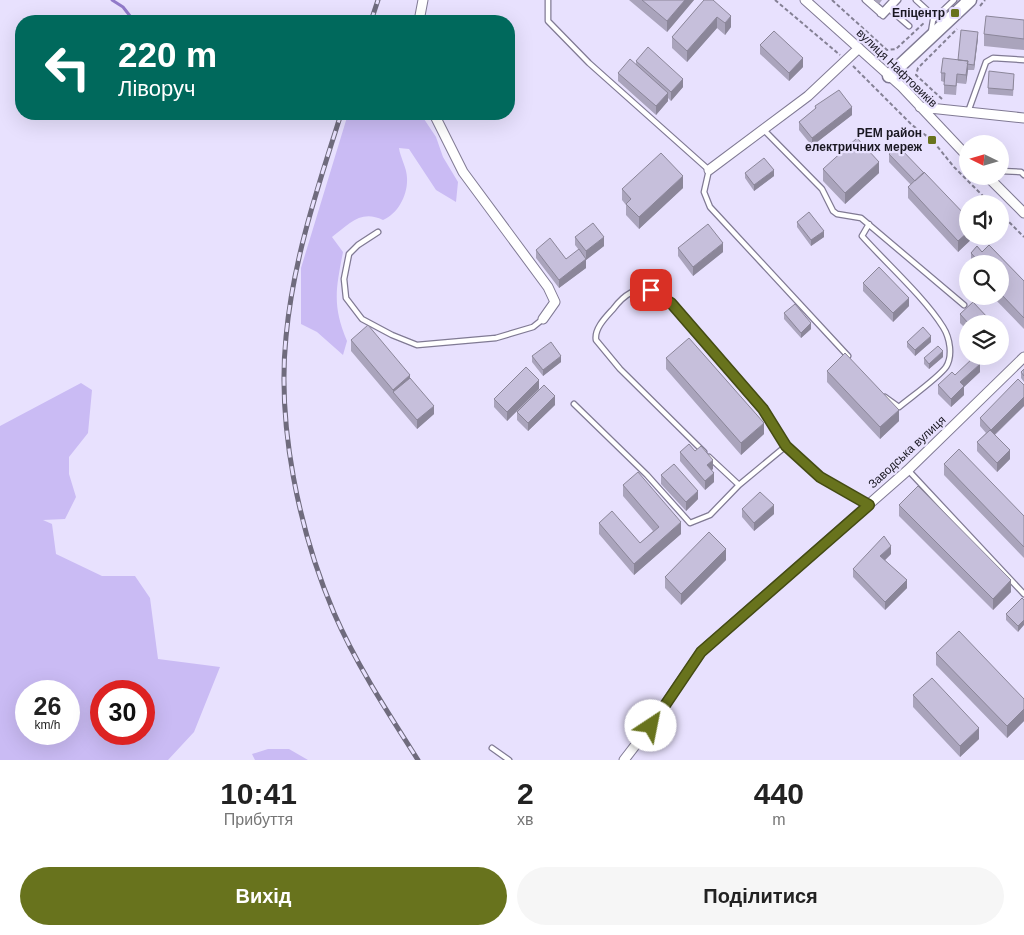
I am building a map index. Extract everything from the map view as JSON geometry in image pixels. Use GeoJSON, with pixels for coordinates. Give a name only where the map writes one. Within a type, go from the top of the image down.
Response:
{"type":"FeatureCollection","features":[{"type":"Feature","properties":{"kind":"main road"},"geometry":{"type":"LineString","coordinates":[[889,76],[930,38],[974,3]]}},
{"type":"Feature","properties":{"kind":"street"},"geometry":{"type":"LineString","coordinates":[[420,15],[423,0]]}},
{"type":"Feature","properties":{"kind":"street","name":"вулиця Нафтовиків"},"geometry":{"type":"LineString","coordinates":[[805,0],[889,76],[959,148]]}},
{"type":"Feature","properties":{"kind":"street"},"geometry":{"type":"LineString","coordinates":[[709,170],[808,96],[859,48]]}},
{"type":"Feature","properties":{"kind":"street"},"geometry":{"type":"LineString","coordinates":[[920,107],[1024,118]]}},
{"type":"Feature","properties":{"kind":"street"},"geometry":{"type":"LineString","coordinates":[[437,120],[463,172],[548,287],[554,302],[543,319]]}},
{"type":"Feature","properties":{"kind":"street"},"geometry":{"type":"LineString","coordinates":[[996,185],[1024,213]]}},
{"type":"Feature","properties":{"kind":"street","name":"Заводська вулиця"},"geometry":{"type":"LineString","coordinates":[[624,760],[651,726],[701,652],[908,470],[1024,357]]}},
{"type":"Feature","properties":{"kind":"lane"},"geometry":{"type":"LineString","coordinates":[[548,0],[548,21],[589,63],[709,170],[704,192],[710,207],[852,360]]}},
{"type":"Feature","properties":{"kind":"lane"},"geometry":{"type":"LineString","coordinates":[[865,0],[882,12]]}},
{"type":"Feature","properties":{"kind":"lane"},"geometry":{"type":"LineString","coordinates":[[870,0],[882,12],[883,16],[893,0]]}},
{"type":"Feature","properties":{"kind":"lane"},"geometry":{"type":"LineString","coordinates":[[888,8],[898,0]]}},
{"type":"Feature","properties":{"kind":"lane"},"geometry":{"type":"LineString","coordinates":[[916,0],[927,10]]}},
{"type":"Feature","properties":{"kind":"lane"},"geometry":{"type":"LineString","coordinates":[[930,38],[933,20],[954,0]]}},
{"type":"Feature","properties":{"kind":"lane"},"geometry":{"type":"LineString","coordinates":[[888,8],[909,26]]}},
{"type":"Feature","properties":{"kind":"lane"},"geometry":{"type":"LineString","coordinates":[[968,112],[986,62],[993,58],[1024,60]]}},
{"type":"Feature","properties":{"kind":"lane"},"geometry":{"type":"LineString","coordinates":[[763,129],[822,189],[833,211],[837,214],[861,218],[959,301]]}},
{"type":"Feature","properties":{"kind":"lane"},"geometry":{"type":"LineString","coordinates":[[1009,171],[1021,172],[1024,175]]}},
{"type":"Feature","properties":{"kind":"lane"},"geometry":{"type":"LineString","coordinates":[[869,224],[862,236],[931,311],[944,328],[950,343],[950,358],[945,368],[899,407],[878,390]]}},
{"type":"Feature","properties":{"kind":"lane"},"geometry":{"type":"LineString","coordinates":[[378,232],[358,245],[349,254],[344,279],[346,298],[362,320],[417,345],[496,338],[533,327],[543,319]]}},
{"type":"Feature","properties":{"kind":"lane"},"geometry":{"type":"LineString","coordinates":[[739,485],[620,369],[596,340],[596,335],[602,322],[620,299],[634,290],[651,290],[671,303],[763,409],[786,446],[820,477],[869,505]]}},
{"type":"Feature","properties":{"kind":"lane"},"geometry":{"type":"LineString","coordinates":[[574,404],[647,475],[690,523],[710,515],[739,485],[786,446]]}},
{"type":"Feature","properties":{"kind":"lane"},"geometry":{"type":"LineString","coordinates":[[908,470],[1024,594]]}},
{"type":"Feature","properties":{"kind":"lane"},"geometry":{"type":"LineString","coordinates":[[492,748],[509,760]]}},
{"type":"Feature","properties":{"kind":"path"},"geometry":{"type":"LineString","coordinates":[[775,0],[865,76],[912,125],[932,140],[954,167],[982,195]]}},
{"type":"Feature","properties":{"kind":"path"},"geometry":{"type":"LineString","coordinates":[[832,0],[887,50],[896,49],[929,17]]}},
{"type":"Feature","properties":{"kind":"path"},"geometry":{"type":"LineString","coordinates":[[974,3],[985,0]]}},
{"type":"Feature","properties":{"kind":"path"},"geometry":{"type":"LineString","coordinates":[[916,75],[918,68],[958,27]]}},
{"type":"Feature","properties":{"kind":"path"},"geometry":{"type":"LineString","coordinates":[[1009,222],[1024,237]]}},
{"type":"Feature","properties":{"kind":"shaded area"},"geometry":{"type":"Polygon","coordinates":[[[346,120],[425,120],[436,137],[443,157],[458,182],[456,202],[436,190],[409,149],[399,148],[406,170],[407,184],[404,197],[397,209],[383,220],[368,216],[356,219],[332,237],[343,252],[337,287],[337,307],[347,341],[343,355],[317,332],[301,324],[301,268],[346,120]]]}},
{"type":"Feature","properties":{"kind":"shaded area"},"geometry":{"type":"Polygon","coordinates":[[[81,383],[92,390],[88,433],[69,457],[69,474],[76,497],[65,519],[43,520],[52,524],[56,554],[102,576],[135,576],[150,598],[158,659],[220,667],[194,732],[168,760],[0,760],[0,426],[81,383]]]}},
{"type":"Feature","properties":{"kind":"shaded area"},"geometry":{"type":"Polygon","coordinates":[[[268,749],[289,749],[308,760],[255,760],[252,754],[268,749]]]}},
{"type":"Feature","properties":{"kind":"building"},"geometry":{"type":"Polygon","coordinates":[[[642,0],[685,0],[667,21],[642,0]]]}},
{"type":"Feature","properties":{"kind":"building"},"geometry":{"type":"Polygon","coordinates":[[[704,0],[713,0],[731,16],[725,23],[717,17],[687,51],[672,37],[704,0]]]}},
{"type":"Feature","properties":{"kind":"building"},"geometry":{"type":"Polygon","coordinates":[[[986,16],[1024,20],[1024,39],[984,34],[986,16]]]}},
{"type":"Feature","properties":{"kind":"building"},"geometry":{"type":"Polygon","coordinates":[[[961,30],[978,32],[974,65],[967,64],[968,61],[958,60],[961,30]]]}},
{"type":"Feature","properties":{"kind":"building"},"geometry":{"type":"Polygon","coordinates":[[[774,31],[803,58],[789,73],[760,45],[774,31]]]}},
{"type":"Feature","properties":{"kind":"building"},"geometry":{"type":"Polygon","coordinates":[[[648,47],[683,79],[671,92],[636,61],[648,47]]]}},
{"type":"Feature","properties":{"kind":"building"},"geometry":{"type":"Polygon","coordinates":[[[943,58],[968,61],[966,75],[957,74],[956,86],[944,85],[945,73],[941,73],[943,58]]]}},
{"type":"Feature","properties":{"kind":"building"},"geometry":{"type":"Polygon","coordinates":[[[630,59],[668,93],[656,106],[618,73],[630,59]]]}},
{"type":"Feature","properties":{"kind":"building"},"geometry":{"type":"Polygon","coordinates":[[[989,71],[1014,74],[1013,90],[988,88],[989,71]]]}},
{"type":"Feature","properties":{"kind":"building"},"geometry":{"type":"Polygon","coordinates":[[[839,90],[852,107],[812,138],[799,122],[816,108],[815,106],[839,90]]]}},
{"type":"Feature","properties":{"kind":"building"},"geometry":{"type":"Polygon","coordinates":[[[857,138],[879,162],[845,193],[823,169],[857,138]]]}},
{"type":"Feature","properties":{"kind":"building"},"geometry":{"type":"Polygon","coordinates":[[[898,146],[924,173],[915,181],[889,154],[898,146]]]}},
{"type":"Feature","properties":{"kind":"building"},"geometry":{"type":"Polygon","coordinates":[[[661,153],[683,176],[639,217],[626,204],[631,199],[622,189],[661,153]]]}},
{"type":"Feature","properties":{"kind":"building"},"geometry":{"type":"Polygon","coordinates":[[[764,158],[774,170],[754,185],[745,173],[764,158]]]}},
{"type":"Feature","properties":{"kind":"building"},"geometry":{"type":"Polygon","coordinates":[[[924,172],[959,209],[959,240],[958,241],[908,187],[924,172]]]}},
{"type":"Feature","properties":{"kind":"building"},"geometry":{"type":"Polygon","coordinates":[[[809,212],[824,231],[811,240],[797,222],[809,212]]]}},
{"type":"Feature","properties":{"kind":"building"},"geometry":{"type":"Polygon","coordinates":[[[593,223],[604,237],[586,251],[575,237],[593,223]]]}},
{"type":"Feature","properties":{"kind":"building"},"geometry":{"type":"Polygon","coordinates":[[[708,224],[723,243],[693,267],[678,248],[708,224]]]}},
{"type":"Feature","properties":{"kind":"building"},"geometry":{"type":"Polygon","coordinates":[[[550,238],[566,259],[579,249],[586,259],[559,280],[536,250],[550,238]]]}},
{"type":"Feature","properties":{"kind":"building"},"geometry":{"type":"Polygon","coordinates":[[[989,245],[999,255],[973,255],[971,253],[977,246],[982,252],[989,245]]]}},
{"type":"Feature","properties":{"kind":"building"},"geometry":{"type":"Polygon","coordinates":[[[1009,266],[1024,281],[1024,318],[1009,302],[1009,266]]]}},
{"type":"Feature","properties":{"kind":"building"},"geometry":{"type":"Polygon","coordinates":[[[879,267],[909,298],[893,313],[863,283],[879,267]]]}},
{"type":"Feature","properties":{"kind":"building"},"geometry":{"type":"Polygon","coordinates":[[[795,304],[811,323],[801,333],[784,313],[795,304]]]}},
{"type":"Feature","properties":{"kind":"building"},"geometry":{"type":"Polygon","coordinates":[[[970,305],[976,305],[985,315],[961,315],[970,305]]]}},
{"type":"Feature","properties":{"kind":"building"},"geometry":{"type":"Polygon","coordinates":[[[368,325],[410,375],[393,390],[351,340],[368,325]]]}},
{"type":"Feature","properties":{"kind":"building"},"geometry":{"type":"Polygon","coordinates":[[[923,327],[931,336],[915,350],[907,342],[923,327]]]}},
{"type":"Feature","properties":{"kind":"building"},"geometry":{"type":"Polygon","coordinates":[[[689,338],[764,423],[741,443],[666,358],[689,338]]]}},
{"type":"Feature","properties":{"kind":"building"},"geometry":{"type":"Polygon","coordinates":[[[551,342],[561,356],[543,370],[532,356],[551,342]]]}},
{"type":"Feature","properties":{"kind":"building"},"geometry":{"type":"Polygon","coordinates":[[[938,346],[943,351],[929,364],[924,358],[938,346]]]}},
{"type":"Feature","properties":{"kind":"building"},"geometry":{"type":"Polygon","coordinates":[[[845,353],[899,410],[880,427],[827,371],[845,353]]]}},
{"type":"Feature","properties":{"kind":"building"},"geometry":{"type":"Polygon","coordinates":[[[966,365],[979,365],[960,382],[964,386],[951,399],[938,385],[952,372],[955,375],[966,365]]]}},
{"type":"Feature","properties":{"kind":"building"},"geometry":{"type":"Polygon","coordinates":[[[526,367],[539,380],[507,412],[494,399],[526,367]]]}},
{"type":"Feature","properties":{"kind":"building"},"geometry":{"type":"Polygon","coordinates":[[[410,378],[434,406],[417,420],[393,392],[410,378]]]}},
{"type":"Feature","properties":{"kind":"building"},"geometry":{"type":"Polygon","coordinates":[[[1018,379],[1024,385],[1024,397],[991,430],[980,418],[1018,379]]]}},
{"type":"Feature","properties":{"kind":"building"},"geometry":{"type":"Polygon","coordinates":[[[544,385],[555,396],[528,423],[517,412],[544,385]]]}},
{"type":"Feature","properties":{"kind":"building"},"geometry":{"type":"Polygon","coordinates":[[[990,430],[1010,450],[997,463],[977,442],[990,430]]]}},
{"type":"Feature","properties":{"kind":"building"},"geometry":{"type":"Polygon","coordinates":[[[689,444],[695,451],[701,446],[713,460],[707,465],[714,473],[705,481],[680,452],[689,444]]]}},
{"type":"Feature","properties":{"kind":"building"},"geometry":{"type":"Polygon","coordinates":[[[959,449],[1024,516],[1024,547],[944,464],[959,449]]]}},
{"type":"Feature","properties":{"kind":"building"},"geometry":{"type":"Polygon","coordinates":[[[674,464],[698,491],[686,502],[661,475],[674,464]]]}},
{"type":"Feature","properties":{"kind":"building"},"geometry":{"type":"Polygon","coordinates":[[[638,472],[681,522],[634,564],[599,523],[612,511],[640,543],[659,527],[623,485],[638,472]]]}},
{"type":"Feature","properties":{"kind":"building"},"geometry":{"type":"Polygon","coordinates":[[[918,486],[1011,580],[993,599],[899,505],[918,486]]]}},
{"type":"Feature","properties":{"kind":"building"},"geometry":{"type":"Polygon","coordinates":[[[760,492],[774,505],[754,523],[742,509],[760,492]]]}},
{"type":"Feature","properties":{"kind":"building"},"geometry":{"type":"Polygon","coordinates":[[[709,532],[726,549],[681,594],[665,577],[709,532]]]}},
{"type":"Feature","properties":{"kind":"building"},"geometry":{"type":"Polygon","coordinates":[[[884,536],[891,546],[880,556],[907,580],[885,602],[853,569],[884,536]]]}},
{"type":"Feature","properties":{"kind":"building"},"geometry":{"type":"Polygon","coordinates":[[[1022,598],[1024,600],[1024,620],[1018,626],[1006,614],[1022,598]]]}},
{"type":"Feature","properties":{"kind":"building"},"geometry":{"type":"Polygon","coordinates":[[[959,631],[1024,699],[1024,709],[1007,726],[936,653],[959,631]]]}},
{"type":"Feature","properties":{"kind":"building"},"geometry":{"type":"Polygon","coordinates":[[[932,678],[979,728],[960,746],[913,695],[932,678]]]}},
{"type":"Feature","properties":{"kind":"waterway"},"geometry":{"type":"LineString","coordinates":[[112,0],[123,7],[129,15]]}},
{"type":"Feature","properties":{"kind":"railway"},"geometry":{"type":"LineString","coordinates":[[373,15],[378,0]]}},
{"type":"Feature","properties":{"kind":"railway"},"geometry":{"type":"LineString","coordinates":[[339,120],[300,252],[289,308],[284,371],[288,442],[301,513],[310,548],[334,613],[362,670],[418,760]]}},
{"type":"Feature","properties":{"kind":"place","name":"Епіцентр"},"geometry":{"type":"Point","coordinates":[955,13]}},
{"type":"Feature","properties":{"kind":"place","name":"РЕМ район електричних мереж"},"geometry":{"type":"Point","coordinates":[932,140]}},
{"type":"Feature","properties":{"kind":"route"},"geometry":{"type":"LineString","coordinates":[[651,290],[661,294],[671,303],[763,409],[786,446],[820,477],[869,505],[701,652],[651,726]]}}]}
